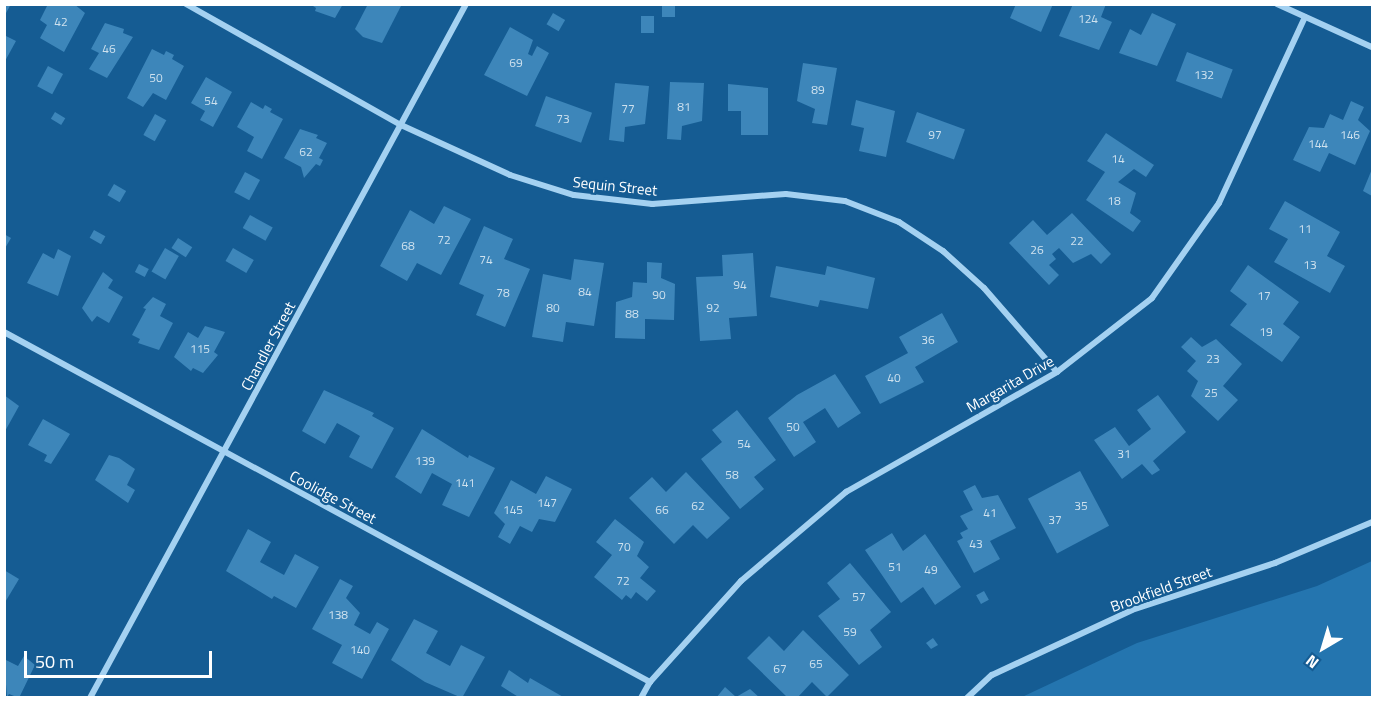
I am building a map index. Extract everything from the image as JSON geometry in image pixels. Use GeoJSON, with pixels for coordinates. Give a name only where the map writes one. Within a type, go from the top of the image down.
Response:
{"type":"FeatureCollection","features":[{"type":"Feature","properties":{"kind":"street","name":"Sequin Street"},"geometry":{"type":"LineString","coordinates":[[186,4],[401,125],[510,175],[574,195],[652,204],[786,194],[845,201],[899,222],[943,251],[984,288],[1057,372]]}},
{"type":"Feature","properties":{"kind":"street","name":"Chandler Street"},"geometry":{"type":"LineString","coordinates":[[90,698],[466,4]]}},
{"type":"Feature","properties":{"kind":"street"},"geometry":{"type":"LineString","coordinates":[[1277,4],[1372,47]]}},
{"type":"Feature","properties":{"kind":"street","name":"Margarita Drive"},"geometry":{"type":"LineString","coordinates":[[641,698],[650,682],[741,581],[846,492],[1057,372],[1152,298],[1220,203],[1305,17]]}},
{"type":"Feature","properties":{"kind":"street","name":"Coolidge Street"},"geometry":{"type":"LineString","coordinates":[[4,332],[650,682]]}},
{"type":"Feature","properties":{"kind":"street","name":"Brookfield Street"},"geometry":{"type":"LineString","coordinates":[[967,698],[992,675],[1132,610],[1275,563],[1372,522]]}},
{"type":"Feature","properties":{"kind":"shaded area"},"geometry":{"type":"Polygon","coordinates":[[[1372,561],[1372,697],[1022,697],[1137,643],[1317,586],[1372,561]]]}},
{"type":"Feature","properties":{"kind":"building"},"geometry":{"type":"Polygon","coordinates":[[[4,4],[11,4],[6,13],[4,12],[4,4]]]}},
{"type":"Feature","properties":{"kind":"building"},"geometry":{"type":"Polygon","coordinates":[[[48,4],[74,4],[85,13],[64,52],[40,38],[47,25],[40,20],[48,4]]]}},
{"type":"Feature","properties":{"kind":"building"},"geometry":{"type":"Polygon","coordinates":[[[310,4],[343,4],[335,18],[315,11],[316,8],[310,4]]]}},
{"type":"Feature","properties":{"kind":"building"},"geometry":{"type":"Polygon","coordinates":[[[368,4],[402,4],[382,43],[363,37],[355,29],[368,4]]]}},
{"type":"Feature","properties":{"kind":"building"},"geometry":{"type":"Polygon","coordinates":[[[662,4],[675,4],[675,17],[662,17],[662,4]]]}},
{"type":"Feature","properties":{"kind":"building"},"geometry":{"type":"Polygon","coordinates":[[[1016,4],[1053,4],[1041,32],[1010,18],[1016,4]]]}},
{"type":"Feature","properties":{"kind":"building"},"geometry":{"type":"Polygon","coordinates":[[[1073,4],[1106,4],[1101,17],[1112,22],[1099,50],[1059,36],[1073,4]]]}},
{"type":"Feature","properties":{"kind":"building"},"geometry":{"type":"Polygon","coordinates":[[[553,13],[565,20],[559,31],[546,24],[553,13]]]}},
{"type":"Feature","properties":{"kind":"building"},"geometry":{"type":"Polygon","coordinates":[[[1152,13],[1176,24],[1157,66],[1119,53],[1130,29],[1141,35],[1152,13]]]}},
{"type":"Feature","properties":{"kind":"building"},"geometry":{"type":"Polygon","coordinates":[[[641,16],[654,16],[654,33],[641,33],[641,16]]]}},
{"type":"Feature","properties":{"kind":"building"},"geometry":{"type":"Polygon","coordinates":[[[105,23],[124,29],[123,33],[133,37],[107,78],[89,69],[99,53],[91,49],[105,23]]]}},
{"type":"Feature","properties":{"kind":"building"},"geometry":{"type":"Polygon","coordinates":[[[510,27],[533,40],[528,54],[532,56],[537,46],[549,53],[527,96],[484,75],[510,27]]]}},
{"type":"Feature","properties":{"kind":"building"},"geometry":{"type":"Polygon","coordinates":[[[4,35],[16,41],[4,63],[4,35]]]}},
{"type":"Feature","properties":{"kind":"building"},"geometry":{"type":"Polygon","coordinates":[[[152,49],[164,55],[166,51],[174,55],[172,59],[184,66],[166,100],[153,93],[143,107],[127,98],[152,49]]]}},
{"type":"Feature","properties":{"kind":"building"},"geometry":{"type":"Polygon","coordinates":[[[1187,52],[1233,70],[1222,99],[1176,81],[1187,52]]]}},
{"type":"Feature","properties":{"kind":"building"},"geometry":{"type":"Polygon","coordinates":[[[803,63],[837,68],[827,125],[812,123],[815,109],[797,101],[803,63]]]}},
{"type":"Feature","properties":{"kind":"building"},"geometry":{"type":"Polygon","coordinates":[[[48,66],[63,74],[52,94],[37,86],[48,66]]]}},
{"type":"Feature","properties":{"kind":"building"},"geometry":{"type":"Polygon","coordinates":[[[206,77],[232,92],[213,127],[200,120],[205,111],[191,103],[206,77]]]}},
{"type":"Feature","properties":{"kind":"building"},"geometry":{"type":"Polygon","coordinates":[[[670,82],[704,83],[702,121],[682,126],[681,140],[667,139],[670,82]]]}},
{"type":"Feature","properties":{"kind":"building"},"geometry":{"type":"Polygon","coordinates":[[[615,83],[649,86],[645,124],[625,127],[624,142],[609,140],[615,83]]]}},
{"type":"Feature","properties":{"kind":"building"},"geometry":{"type":"Polygon","coordinates":[[[728,84],[768,88],[768,135],[741,135],[741,111],[728,111],[728,84]]]}},
{"type":"Feature","properties":{"kind":"building"},"geometry":{"type":"Polygon","coordinates":[[[546,96],[592,113],[581,143],[535,126],[546,96]]]}},
{"type":"Feature","properties":{"kind":"building"},"geometry":{"type":"Polygon","coordinates":[[[856,100],[895,111],[886,157],[859,151],[864,128],[851,125],[856,100]]]}},
{"type":"Feature","properties":{"kind":"building"},"geometry":{"type":"Polygon","coordinates":[[[1351,101],[1364,107],[1358,120],[1370,131],[1355,165],[1329,153],[1320,172],[1293,160],[1309,127],[1324,128],[1330,114],[1343,120],[1351,101]]]}},
{"type":"Feature","properties":{"kind":"building"},"geometry":{"type":"Polygon","coordinates":[[[251,102],[263,109],[265,105],[272,109],[270,112],[283,119],[262,159],[247,151],[254,137],[237,127],[251,102]]]}},
{"type":"Feature","properties":{"kind":"building"},"geometry":{"type":"Polygon","coordinates":[[[55,112],[65,118],[61,125],[51,119],[55,112]]]}},
{"type":"Feature","properties":{"kind":"building"},"geometry":{"type":"Polygon","coordinates":[[[917,112],[965,129],[954,160],[906,142],[917,112]]]}},
{"type":"Feature","properties":{"kind":"building"},"geometry":{"type":"Polygon","coordinates":[[[155,114],[166,120],[155,141],[143,135],[155,114]]]}},
{"type":"Feature","properties":{"kind":"building"},"geometry":{"type":"Polygon","coordinates":[[[300,129],[318,135],[316,138],[327,143],[319,158],[323,160],[320,166],[316,164],[304,178],[301,167],[284,158],[300,129]]]}},
{"type":"Feature","properties":{"kind":"building"},"geometry":{"type":"Polygon","coordinates":[[[1106,133],[1154,165],[1146,177],[1134,169],[1118,182],[1136,193],[1130,213],[1141,221],[1133,232],[1086,200],[1105,172],[1087,161],[1106,133]]]}},
{"type":"Feature","properties":{"kind":"building"},"geometry":{"type":"Polygon","coordinates":[[[1372,169],[1372,196],[1363,191],[1372,169]]]}},
{"type":"Feature","properties":{"kind":"building"},"geometry":{"type":"Polygon","coordinates":[[[245,172],[260,180],[249,200],[234,192],[245,172]]]}},
{"type":"Feature","properties":{"kind":"building"},"geometry":{"type":"Polygon","coordinates":[[[114,184],[126,191],[120,202],[108,195],[114,184]]]}},
{"type":"Feature","properties":{"kind":"building"},"geometry":{"type":"Polygon","coordinates":[[[1285,201],[1340,232],[1327,256],[1345,266],[1330,293],[1274,262],[1288,239],[1269,229],[1285,201]]]}},
{"type":"Feature","properties":{"kind":"building"},"geometry":{"type":"Polygon","coordinates":[[[444,206],[471,219],[441,275],[417,263],[407,281],[380,266],[410,210],[434,224],[444,206]]]}},
{"type":"Feature","properties":{"kind":"building"},"geometry":{"type":"Polygon","coordinates":[[[1072,213],[1111,254],[1101,264],[1091,254],[1073,263],[1059,248],[1052,254],[1056,259],[1049,265],[1059,275],[1049,285],[1009,243],[1033,220],[1047,235],[1072,213]]]}},
{"type":"Feature","properties":{"kind":"building"},"geometry":{"type":"Polygon","coordinates":[[[250,215],[273,228],[265,241],[243,228],[250,215]]]}},
{"type":"Feature","properties":{"kind":"building"},"geometry":{"type":"Polygon","coordinates":[[[484,226],[513,239],[504,259],[530,269],[505,327],[476,315],[484,295],[459,284],[484,226]]]}},
{"type":"Feature","properties":{"kind":"building"},"geometry":{"type":"Polygon","coordinates":[[[94,230],[105,236],[101,244],[90,238],[94,230]]]}},
{"type":"Feature","properties":{"kind":"building"},"geometry":{"type":"Polygon","coordinates":[[[4,234],[11,238],[4,250],[4,234]]]}},
{"type":"Feature","properties":{"kind":"building"},"geometry":{"type":"Polygon","coordinates":[[[178,238],[192,247],[186,257],[171,248],[178,238]]]}},
{"type":"Feature","properties":{"kind":"building"},"geometry":{"type":"Polygon","coordinates":[[[165,248],[179,256],[165,279],[152,271],[165,248]]]}},
{"type":"Feature","properties":{"kind":"building"},"geometry":{"type":"Polygon","coordinates":[[[233,248],[254,260],[246,273],[226,261],[233,248]]]}},
{"type":"Feature","properties":{"kind":"building"},"geometry":{"type":"Polygon","coordinates":[[[58,249],[71,256],[58,296],[27,283],[43,253],[54,259],[58,249]]]}},
{"type":"Feature","properties":{"kind":"building"},"geometry":{"type":"Polygon","coordinates":[[[753,253],[757,316],[729,318],[731,339],[700,341],[696,277],[723,276],[722,255],[753,253]]]}},
{"type":"Feature","properties":{"kind":"building"},"geometry":{"type":"Polygon","coordinates":[[[574,259],[604,263],[594,326],[566,322],[563,342],[532,337],[543,274],[571,280],[574,259]]]}},
{"type":"Feature","properties":{"kind":"building"},"geometry":{"type":"Polygon","coordinates":[[[647,262],[662,263],[661,278],[675,284],[674,320],[645,319],[645,339],[615,338],[616,302],[632,297],[633,282],[647,283],[647,262]]]}},
{"type":"Feature","properties":{"kind":"building"},"geometry":{"type":"Polygon","coordinates":[[[139,264],[149,269],[145,277],[135,272],[139,264]]]}},
{"type":"Feature","properties":{"kind":"building"},"geometry":{"type":"Polygon","coordinates":[[[1248,265],[1299,302],[1283,324],[1300,337],[1282,362],[1230,325],[1247,304],[1230,291],[1248,265]]]}},
{"type":"Feature","properties":{"kind":"building"},"geometry":{"type":"Polygon","coordinates":[[[776,266],[825,275],[827,266],[875,278],[868,309],[820,300],[818,307],[770,297],[776,266]]]}},
{"type":"Feature","properties":{"kind":"building"},"geometry":{"type":"Polygon","coordinates":[[[103,272],[113,280],[108,288],[123,297],[109,323],[97,316],[92,322],[82,308],[103,272]]]}},
{"type":"Feature","properties":{"kind":"building"},"geometry":{"type":"Polygon","coordinates":[[[153,297],[166,304],[160,316],[173,323],[159,350],[138,343],[140,339],[132,335],[146,309],[143,308],[153,297]]]}},
{"type":"Feature","properties":{"kind":"building"},"geometry":{"type":"Polygon","coordinates":[[[942,313],[958,342],[915,367],[924,382],[880,404],[865,376],[908,353],[899,337],[942,313]]]}},
{"type":"Feature","properties":{"kind":"building"},"geometry":{"type":"Polygon","coordinates":[[[205,326],[225,332],[214,352],[218,355],[203,373],[193,368],[191,371],[174,357],[188,332],[198,338],[205,326]]]}},
{"type":"Feature","properties":{"kind":"building"},"geometry":{"type":"Polygon","coordinates":[[[1191,337],[1202,347],[1216,339],[1242,364],[1223,386],[1238,400],[1218,421],[1191,396],[1198,381],[1187,371],[1196,361],[1181,347],[1191,337]]]}},
{"type":"Feature","properties":{"kind":"building"},"geometry":{"type":"Polygon","coordinates":[[[835,374],[861,413],[838,428],[825,408],[803,422],[816,442],[794,457],[768,418],[797,395],[835,374]]]}},
{"type":"Feature","properties":{"kind":"building"},"geometry":{"type":"Polygon","coordinates":[[[324,390],[374,413],[372,416],[394,428],[372,469],[349,457],[360,436],[337,423],[325,444],[302,431],[324,390]]]}},
{"type":"Feature","properties":{"kind":"building"},"geometry":{"type":"Polygon","coordinates":[[[4,395],[19,406],[4,433],[4,395]]]}},
{"type":"Feature","properties":{"kind":"building"},"geometry":{"type":"Polygon","coordinates":[[[1158,395],[1186,432],[1153,461],[1160,470],[1152,475],[1142,464],[1122,479],[1094,440],[1115,427],[1129,446],[1151,429],[1137,410],[1158,395]]]}},
{"type":"Feature","properties":{"kind":"building"},"geometry":{"type":"Polygon","coordinates":[[[737,410],[776,460],[754,477],[764,489],[740,509],[701,459],[722,442],[712,430],[737,410]]]}},
{"type":"Feature","properties":{"kind":"building"},"geometry":{"type":"Polygon","coordinates":[[[43,419],[70,434],[51,464],[44,461],[47,455],[28,445],[43,419]]]}},
{"type":"Feature","properties":{"kind":"building"},"geometry":{"type":"Polygon","coordinates":[[[422,429],[468,458],[469,455],[495,468],[469,517],[442,505],[452,484],[432,473],[421,494],[395,477],[422,429]]]}},
{"type":"Feature","properties":{"kind":"building"},"geometry":{"type":"Polygon","coordinates":[[[109,455],[119,458],[135,469],[127,485],[135,490],[128,503],[95,480],[109,455]]]}},
{"type":"Feature","properties":{"kind":"building"},"geometry":{"type":"Polygon","coordinates":[[[1080,471],[1109,526],[1057,553],[1028,499],[1080,471]]]}},
{"type":"Feature","properties":{"kind":"building"},"geometry":{"type":"Polygon","coordinates":[[[686,472],[730,518],[707,539],[693,525],[674,544],[629,498],[652,477],[666,492],[686,472]]]}},
{"type":"Feature","properties":{"kind":"building"},"geometry":{"type":"Polygon","coordinates":[[[546,476],[572,489],[555,522],[539,519],[532,532],[520,526],[510,544],[498,537],[505,524],[494,513],[511,480],[536,494],[546,476]]]}},
{"type":"Feature","properties":{"kind":"building"},"geometry":{"type":"Polygon","coordinates":[[[975,485],[982,498],[998,495],[1016,528],[990,541],[1000,559],[974,573],[957,541],[963,538],[960,533],[968,529],[960,516],[973,510],[963,491],[975,485]]]}},
{"type":"Feature","properties":{"kind":"building"},"geometry":{"type":"Polygon","coordinates":[[[615,519],[644,542],[637,556],[649,567],[640,578],[656,591],[647,601],[636,592],[631,599],[626,595],[622,600],[594,577],[612,555],[596,542],[615,519]]]}},
{"type":"Feature","properties":{"kind":"building"},"geometry":{"type":"Polygon","coordinates":[[[248,529],[271,542],[260,562],[284,575],[295,554],[319,567],[296,608],[274,596],[272,599],[226,571],[248,529]]]}},
{"type":"Feature","properties":{"kind":"building"},"geometry":{"type":"Polygon","coordinates":[[[892,533],[903,551],[925,534],[961,587],[935,605],[923,587],[901,603],[865,550],[892,533]]]}},
{"type":"Feature","properties":{"kind":"building"},"geometry":{"type":"Polygon","coordinates":[[[850,563],[891,612],[870,630],[882,647],[859,665],[818,616],[840,599],[827,583],[850,563]]]}},
{"type":"Feature","properties":{"kind":"building"},"geometry":{"type":"Polygon","coordinates":[[[4,570],[19,579],[4,604],[4,570]]]}},
{"type":"Feature","properties":{"kind":"building"},"geometry":{"type":"Polygon","coordinates":[[[340,579],[353,586],[346,598],[360,613],[354,625],[370,634],[377,622],[389,629],[362,679],[332,663],[342,645],[312,629],[340,579]]]}},
{"type":"Feature","properties":{"kind":"building"},"geometry":{"type":"Polygon","coordinates":[[[984,591],[989,600],[981,604],[976,595],[984,591]]]}},
{"type":"Feature","properties":{"kind":"building"},"geometry":{"type":"Polygon","coordinates":[[[414,619],[438,631],[426,653],[450,666],[461,645],[485,657],[462,698],[425,682],[391,660],[414,619]]]}},
{"type":"Feature","properties":{"kind":"building"},"geometry":{"type":"Polygon","coordinates":[[[803,630],[849,675],[827,697],[812,682],[797,698],[788,698],[747,658],[769,636],[784,651],[803,630]]]}},
{"type":"Feature","properties":{"kind":"building"},"geometry":{"type":"Polygon","coordinates":[[[933,638],[938,645],[931,649],[926,643],[933,638]]]}},
{"type":"Feature","properties":{"kind":"building"},"geometry":{"type":"Polygon","coordinates":[[[24,656],[35,665],[19,698],[9,694],[7,697],[4,659],[18,666],[24,656]]]}},
{"type":"Feature","properties":{"kind":"building"},"geometry":{"type":"Polygon","coordinates":[[[509,670],[528,683],[530,678],[565,698],[520,698],[501,686],[509,670]]]}},
{"type":"Feature","properties":{"kind":"building"},"geometry":{"type":"Polygon","coordinates":[[[725,687],[736,697],[750,689],[760,698],[716,698],[725,687]]]}}]}
